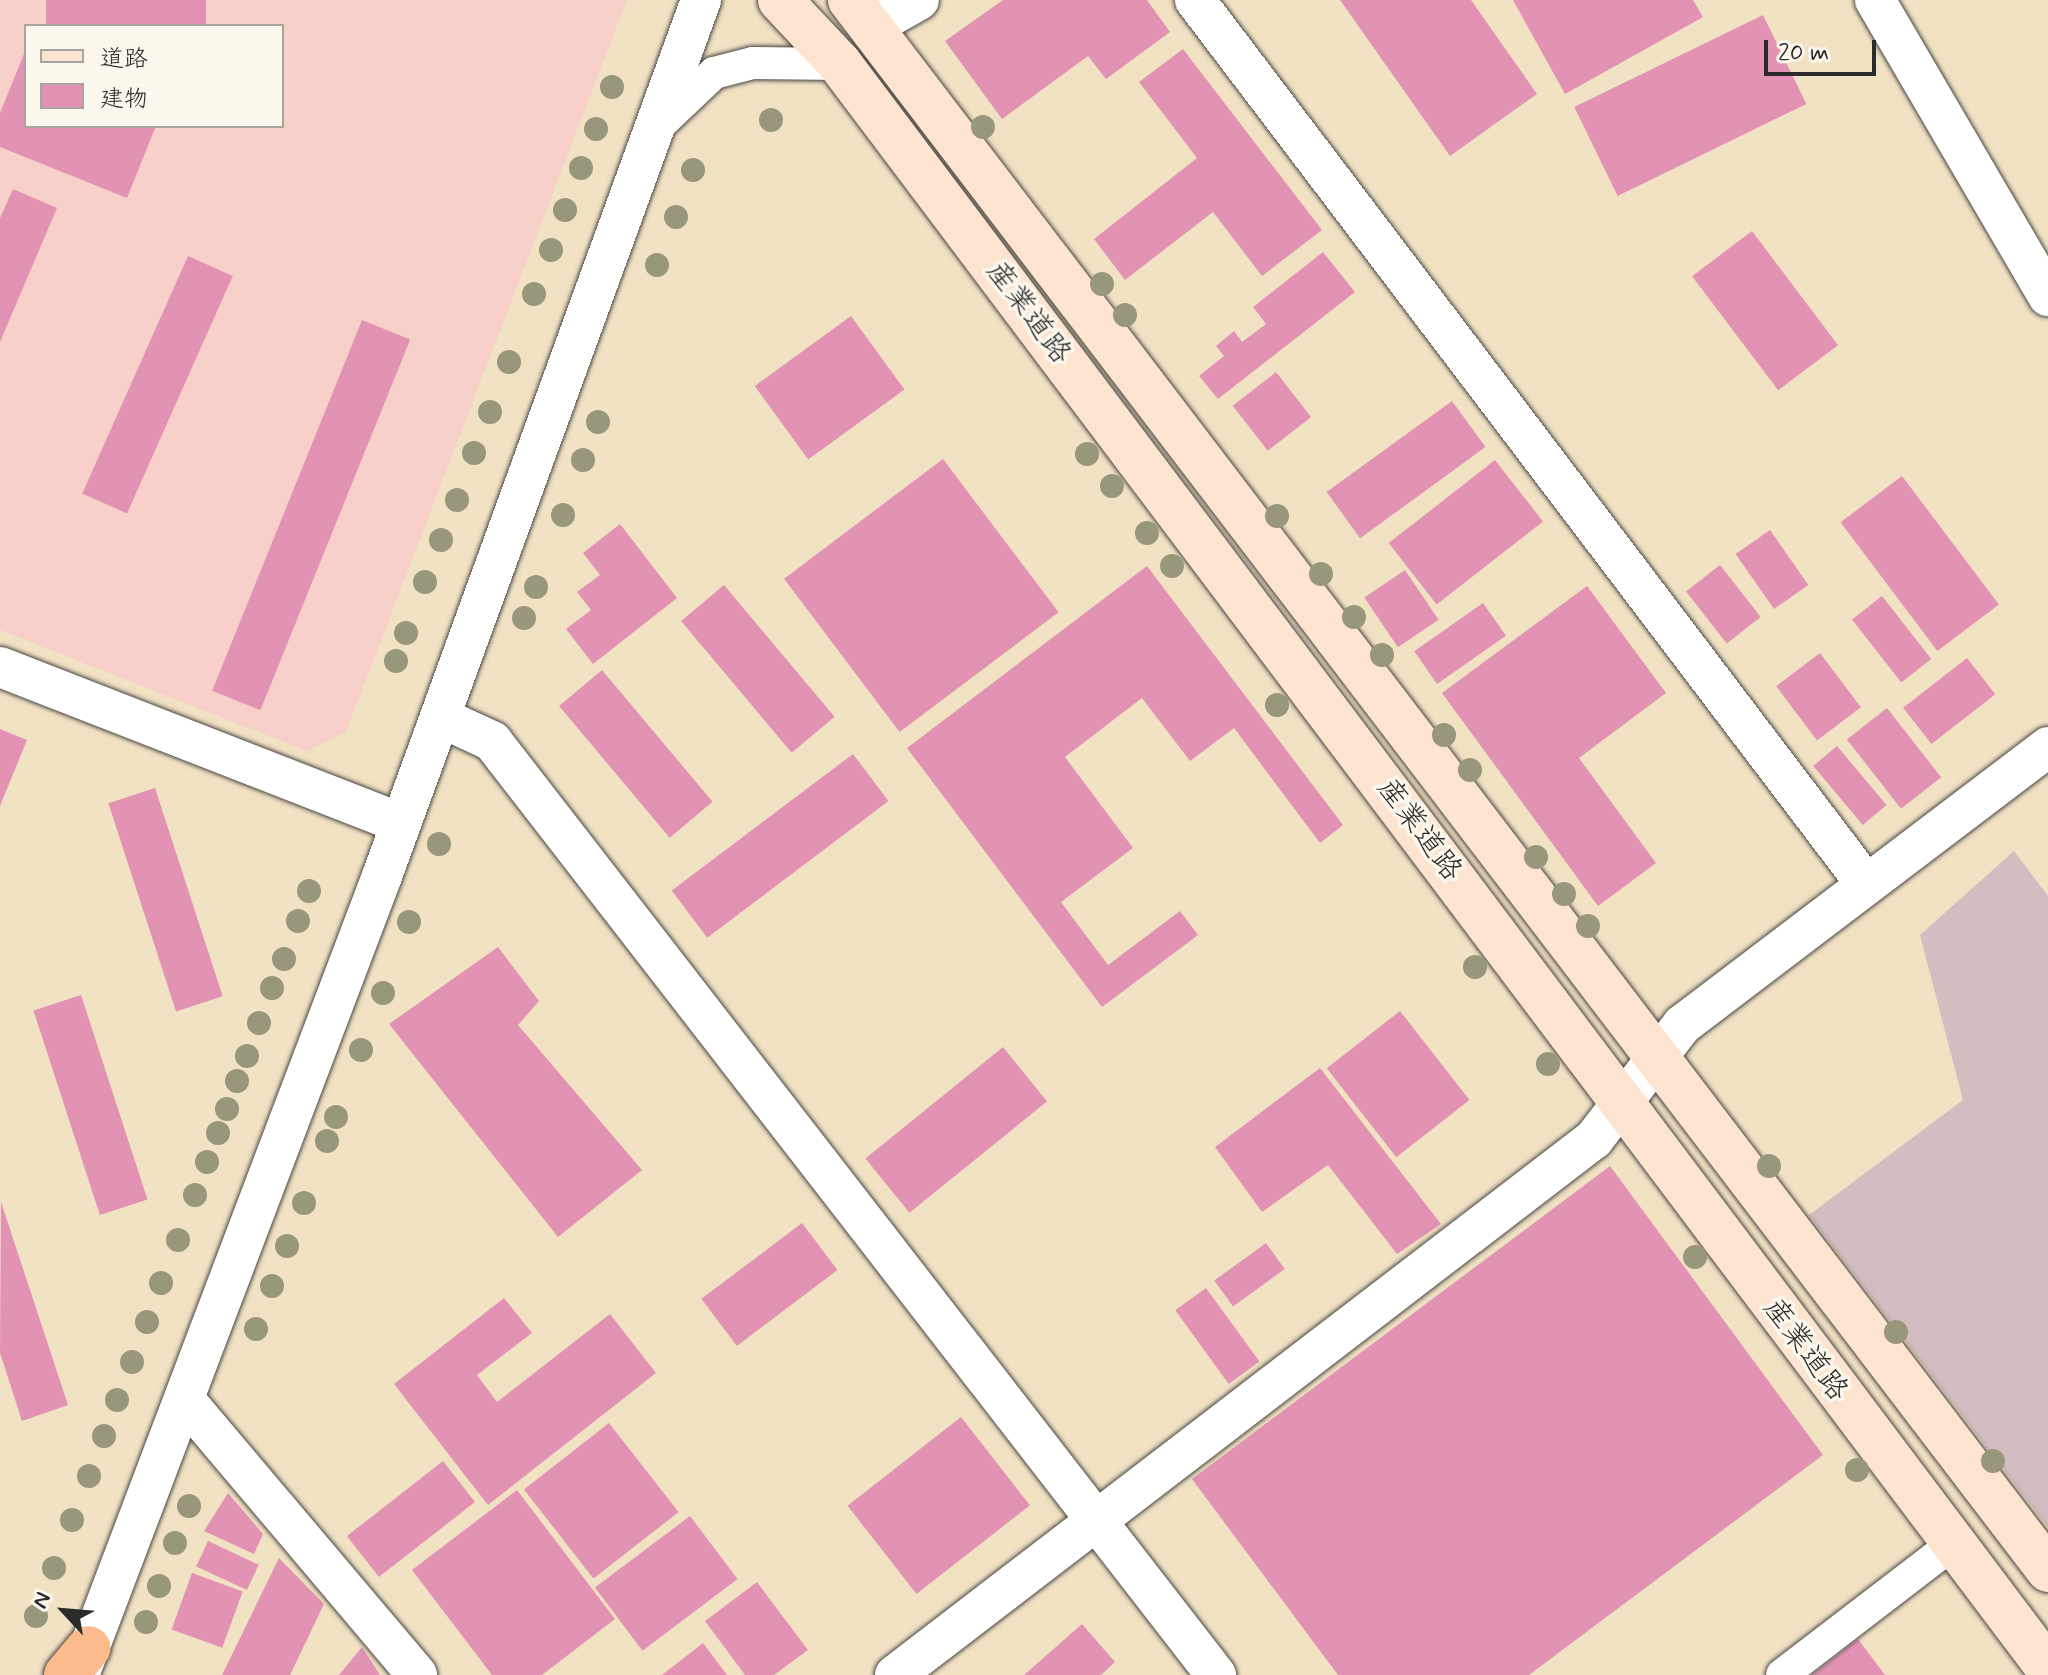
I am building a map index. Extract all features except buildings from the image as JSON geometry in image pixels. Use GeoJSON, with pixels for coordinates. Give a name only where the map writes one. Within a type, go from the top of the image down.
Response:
{"type":"FeatureCollection","features":[{"type":"Feature","properties":{"kind":"main road","name":"産業道路"},"geometry":{"type":"LineString","coordinates":[[780,0],[840,64],[1620,1104],[2048,1668]]}},
{"type":"Feature","properties":{"kind":"main road","name":"産業道路"},"geometry":{"type":"LineString","coordinates":[[861,14],[2048,1570]]}},
{"type":"Feature","properties":{"kind":"street"},"geometry":{"type":"LineString","coordinates":[[78,1666],[184,1399],[401,823],[701,0]]}},
{"type":"Feature","properties":{"kind":"street"},"geometry":{"type":"LineString","coordinates":[[861,14],[919,0]]}},
{"type":"Feature","properties":{"kind":"street"},"geometry":{"type":"LineString","coordinates":[[1195,0],[1866,884]]}},
{"type":"Feature","properties":{"kind":"street"},"geometry":{"type":"LineString","coordinates":[[1875,0],[2048,296]]}},
{"type":"Feature","properties":{"kind":"street"},"geometry":{"type":"LineString","coordinates":[[650,135],[714,73],[753,63],[840,64]]}},
{"type":"Feature","properties":{"kind":"street"},"geometry":{"type":"LineString","coordinates":[[0,667],[401,823]]}},
{"type":"Feature","properties":{"kind":"street"},"geometry":{"type":"LineString","coordinates":[[440,717],[492,741],[1216,1675]]}},
{"type":"Feature","properties":{"kind":"street"},"geometry":{"type":"LineString","coordinates":[[895,1675],[1571,1157],[1620,1104],[1682,1025],[2048,747]]}},
{"type":"Feature","properties":{"kind":"street"},"geometry":{"type":"LineString","coordinates":[[184,1399],[417,1675]]}},
{"type":"Feature","properties":{"kind":"street"},"geometry":{"type":"LineString","coordinates":[[1782,1675],[1953,1544]]}},
{"type":"Feature","properties":{"kind":"shaded area"},"geometry":{"type":"Polygon","coordinates":[[[0,0],[627,0],[346,732],[307,751],[0,630],[0,0]]]}},
{"type":"Feature","properties":{"kind":"shaded area"},"geometry":{"type":"Polygon","coordinates":[[[2014,851],[2048,896],[2048,1527],[1809,1215],[1963,1100],[1920,935],[2014,851]]]}}]}
